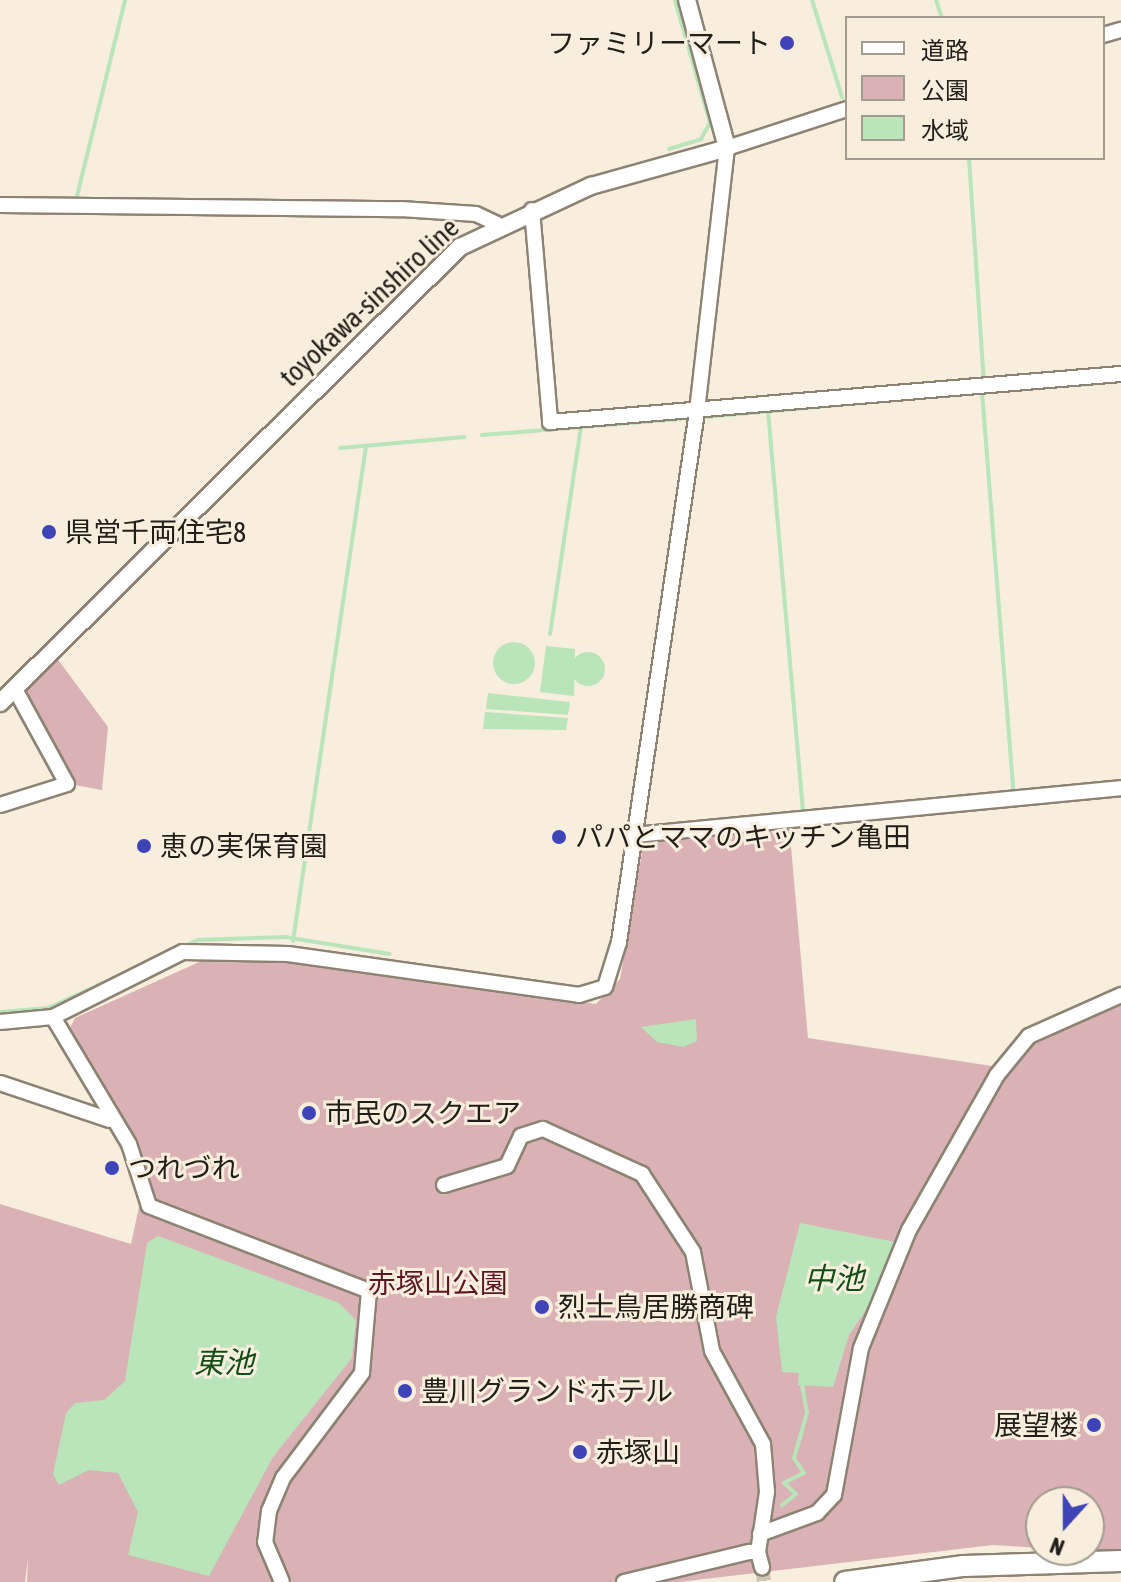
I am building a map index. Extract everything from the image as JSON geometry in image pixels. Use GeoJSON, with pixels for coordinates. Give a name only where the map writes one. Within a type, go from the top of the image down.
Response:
{"type":"FeatureCollection","features":[{"type":"Feature","properties":{"kind":"highway"},"geometry":{"type":"LineString","coordinates":[[845,1582],[964,1566],[1121,1561]]}},
{"type":"Feature","properties":{"kind":"main road"},"geometry":{"type":"LineString","coordinates":[[687,0],[727,148]]}},
{"type":"Feature","properties":{"kind":"main road","name":"toyokawa-sinshiro line"},"geometry":{"type":"LineString","coordinates":[[0,703],[407,296],[497,224],[727,148]]}},
{"type":"Feature","properties":{"kind":"street"},"geometry":{"type":"LineString","coordinates":[[0,1022],[53,1017],[183,952],[288,954],[591,996],[612,978],[697,411],[727,148],[845,110]]}},
{"type":"Feature","properties":{"kind":"street"},"geometry":{"type":"LineString","coordinates":[[0,205],[401,209],[476,214],[497,224]]}},
{"type":"Feature","properties":{"kind":"street"},"geometry":{"type":"LineString","coordinates":[[532,210],[550,422],[1121,374]]}},
{"type":"Feature","properties":{"kind":"street"},"geometry":{"type":"LineString","coordinates":[[0,805],[67,784],[15,689]]}},
{"type":"Feature","properties":{"kind":"street"},"geometry":{"type":"LineString","coordinates":[[634,835],[1121,788]]}},
{"type":"Feature","properties":{"kind":"street"},"geometry":{"type":"LineString","coordinates":[[760,1534],[817,1513],[834,1495],[861,1348],[909,1230],[997,1075],[1029,1036],[1121,995]]}},
{"type":"Feature","properties":{"kind":"street"},"geometry":{"type":"LineString","coordinates":[[53,1017],[110,1120],[129,1144],[149,1206],[364,1286],[371,1297],[362,1373],[272,1501],[265,1542],[282,1582]]}},
{"type":"Feature","properties":{"kind":"street"},"geometry":{"type":"LineString","coordinates":[[0,1083],[110,1120]]}},
{"type":"Feature","properties":{"kind":"street"},"geometry":{"type":"LineString","coordinates":[[444,1185],[507,1166],[521,1136],[543,1129],[642,1174],[693,1252],[712,1351],[763,1444],[767,1492],[758,1552],[762,1567]]}},
{"type":"Feature","properties":{"kind":"street"},"geometry":{"type":"LineString","coordinates":[[624,1582],[758,1552]]}},
{"type":"Feature","properties":{"kind":"green space"},"geometry":{"type":"Polygon","coordinates":[[[56,657],[108,727],[102,790],[74,785],[23,691],[56,657]]]}},
{"type":"Feature","properties":{"kind":"green space","name":"赤塚山公園"},"geometry":{"type":"Polygon","coordinates":[[[789,824],[808,1038],[1005,1068],[1031,1041],[1121,998],[1121,1553],[1105,1552],[1105,1486],[1025,1486],[1025,1547],[993,1545],[679,1582],[27,1582],[28,1559],[25,1582],[0,1582],[0,1204],[131,1244],[139,1207],[151,1195],[139,1145],[69,1030],[75,1018],[208,958],[286,960],[596,1004],[620,979],[644,841],[789,824]]]}},
{"type":"Feature","properties":{"kind":"water"},"geometry":{"type":"Polygon","coordinates":[[[514,642],[529,648],[535,663],[529,678],[514,684],[499,678],[493,663],[499,648],[514,642]]]}},
{"type":"Feature","properties":{"kind":"water"},"geometry":{"type":"Polygon","coordinates":[[[546,646],[575,649],[574,696],[540,692],[546,646]]]}},
{"type":"Feature","properties":{"kind":"water"},"geometry":{"type":"Polygon","coordinates":[[[588,652],[600,657],[605,669],[600,681],[588,686],[576,681],[571,669],[576,657],[588,652]]]}},
{"type":"Feature","properties":{"kind":"water"},"geometry":{"type":"Polygon","coordinates":[[[488,693],[570,702],[568,715],[486,709],[488,693]]]}},
{"type":"Feature","properties":{"kind":"water"},"geometry":{"type":"Polygon","coordinates":[[[485,712],[568,718],[566,730],[483,729],[485,712]]]}},
{"type":"Feature","properties":{"kind":"water"},"geometry":{"type":"Polygon","coordinates":[[[696,1019],[697,1041],[683,1047],[657,1042],[641,1027],[696,1019]]]}},
{"type":"Feature","properties":{"kind":"water","name":"中池"},"geometry":{"type":"Polygon","coordinates":[[[800,1223],[895,1242],[877,1294],[849,1335],[833,1387],[798,1385],[799,1373],[782,1372],[776,1317],[800,1223]]]}},
{"type":"Feature","properties":{"kind":"water","name":"東池"},"geometry":{"type":"Polygon","coordinates":[[[158,1236],[339,1303],[356,1320],[352,1358],[273,1457],[209,1576],[128,1555],[138,1512],[118,1473],[89,1470],[59,1485],[53,1474],[66,1413],[75,1403],[104,1400],[125,1381],[147,1243],[158,1236]]]}},
{"type":"Feature","properties":{"kind":"waterway"},"geometry":{"type":"LineString","coordinates":[[77,196],[125,0]]}},
{"type":"Feature","properties":{"kind":"waterway"},"geometry":{"type":"LineString","coordinates":[[669,149],[701,139],[710,123],[675,0]]}},
{"type":"Feature","properties":{"kind":"waterway"},"geometry":{"type":"LineString","coordinates":[[812,0],[842,97]]}},
{"type":"Feature","properties":{"kind":"waterway"},"geometry":{"type":"LineString","coordinates":[[936,0],[941,16]]}},
{"type":"Feature","properties":{"kind":"waterway"},"geometry":{"type":"LineString","coordinates":[[969,160],[984,382]]}},
{"type":"Feature","properties":{"kind":"waterway"},"geometry":{"type":"LineString","coordinates":[[1079,385],[1121,381]]}},
{"type":"Feature","properties":{"kind":"waterway"},"geometry":{"type":"LineString","coordinates":[[982,392],[1013,789]]}},
{"type":"Feature","properties":{"kind":"waterway"},"geometry":{"type":"LineString","coordinates":[[706,417],[939,396]]}},
{"type":"Feature","properties":{"kind":"waterway"},"geometry":{"type":"LineString","coordinates":[[768,411],[803,809]]}},
{"type":"Feature","properties":{"kind":"waterway"},"geometry":{"type":"LineString","coordinates":[[482,435],[680,419]]}},
{"type":"Feature","properties":{"kind":"waterway"},"geometry":{"type":"LineString","coordinates":[[550,634],[581,427]]}},
{"type":"Feature","properties":{"kind":"waterway"},"geometry":{"type":"LineString","coordinates":[[340,448],[465,437]]}},
{"type":"Feature","properties":{"kind":"waterway"},"geometry":{"type":"LineString","coordinates":[[293,941],[366,446]]}},
{"type":"Feature","properties":{"kind":"waterway"},"geometry":{"type":"LineString","coordinates":[[0,1012],[48,1008],[198,940],[285,937],[390,954]]}},
{"type":"Feature","properties":{"kind":"waterway"},"geometry":{"type":"LineString","coordinates":[[782,1505],[796,1494],[784,1483],[804,1473],[794,1458],[807,1413],[802,1385]]}},
{"type":"Feature","properties":{"kind":"tunnel"},"geometry":{"type":"LineString","coordinates":[[762,1567],[764,1582]]}},
{"type":"Feature","properties":{"kind":"place","name":"ファミリーマート"},"geometry":{"type":"Point","coordinates":[787,43]}},
{"type":"Feature","properties":{"kind":"place","name":"県営千両住宅8"},"geometry":{"type":"Point","coordinates":[49,532]}},
{"type":"Feature","properties":{"kind":"place","name":"パパとママのキッチン亀田"},"geometry":{"type":"Point","coordinates":[559,837]}},
{"type":"Feature","properties":{"kind":"place","name":"恵の実保育園"},"geometry":{"type":"Point","coordinates":[144,846]}},
{"type":"Feature","properties":{"kind":"place","name":"市民のスクエア"},"geometry":{"type":"Point","coordinates":[309,1113]}},
{"type":"Feature","properties":{"kind":"place","name":"つれづれ"},"geometry":{"type":"Point","coordinates":[112,1168]}},
{"type":"Feature","properties":{"kind":"place","name":"烈士鳥居勝商碑"},"geometry":{"type":"Point","coordinates":[542,1307]}},
{"type":"Feature","properties":{"kind":"place","name":"豊川グランドホテル"},"geometry":{"type":"Point","coordinates":[405,1391]}},
{"type":"Feature","properties":{"kind":"place","name":"展望楼"},"geometry":{"type":"Point","coordinates":[1094,1425]}},
{"type":"Feature","properties":{"kind":"place","name":"赤塚山"},"geometry":{"type":"Point","coordinates":[580,1452]}}]}
